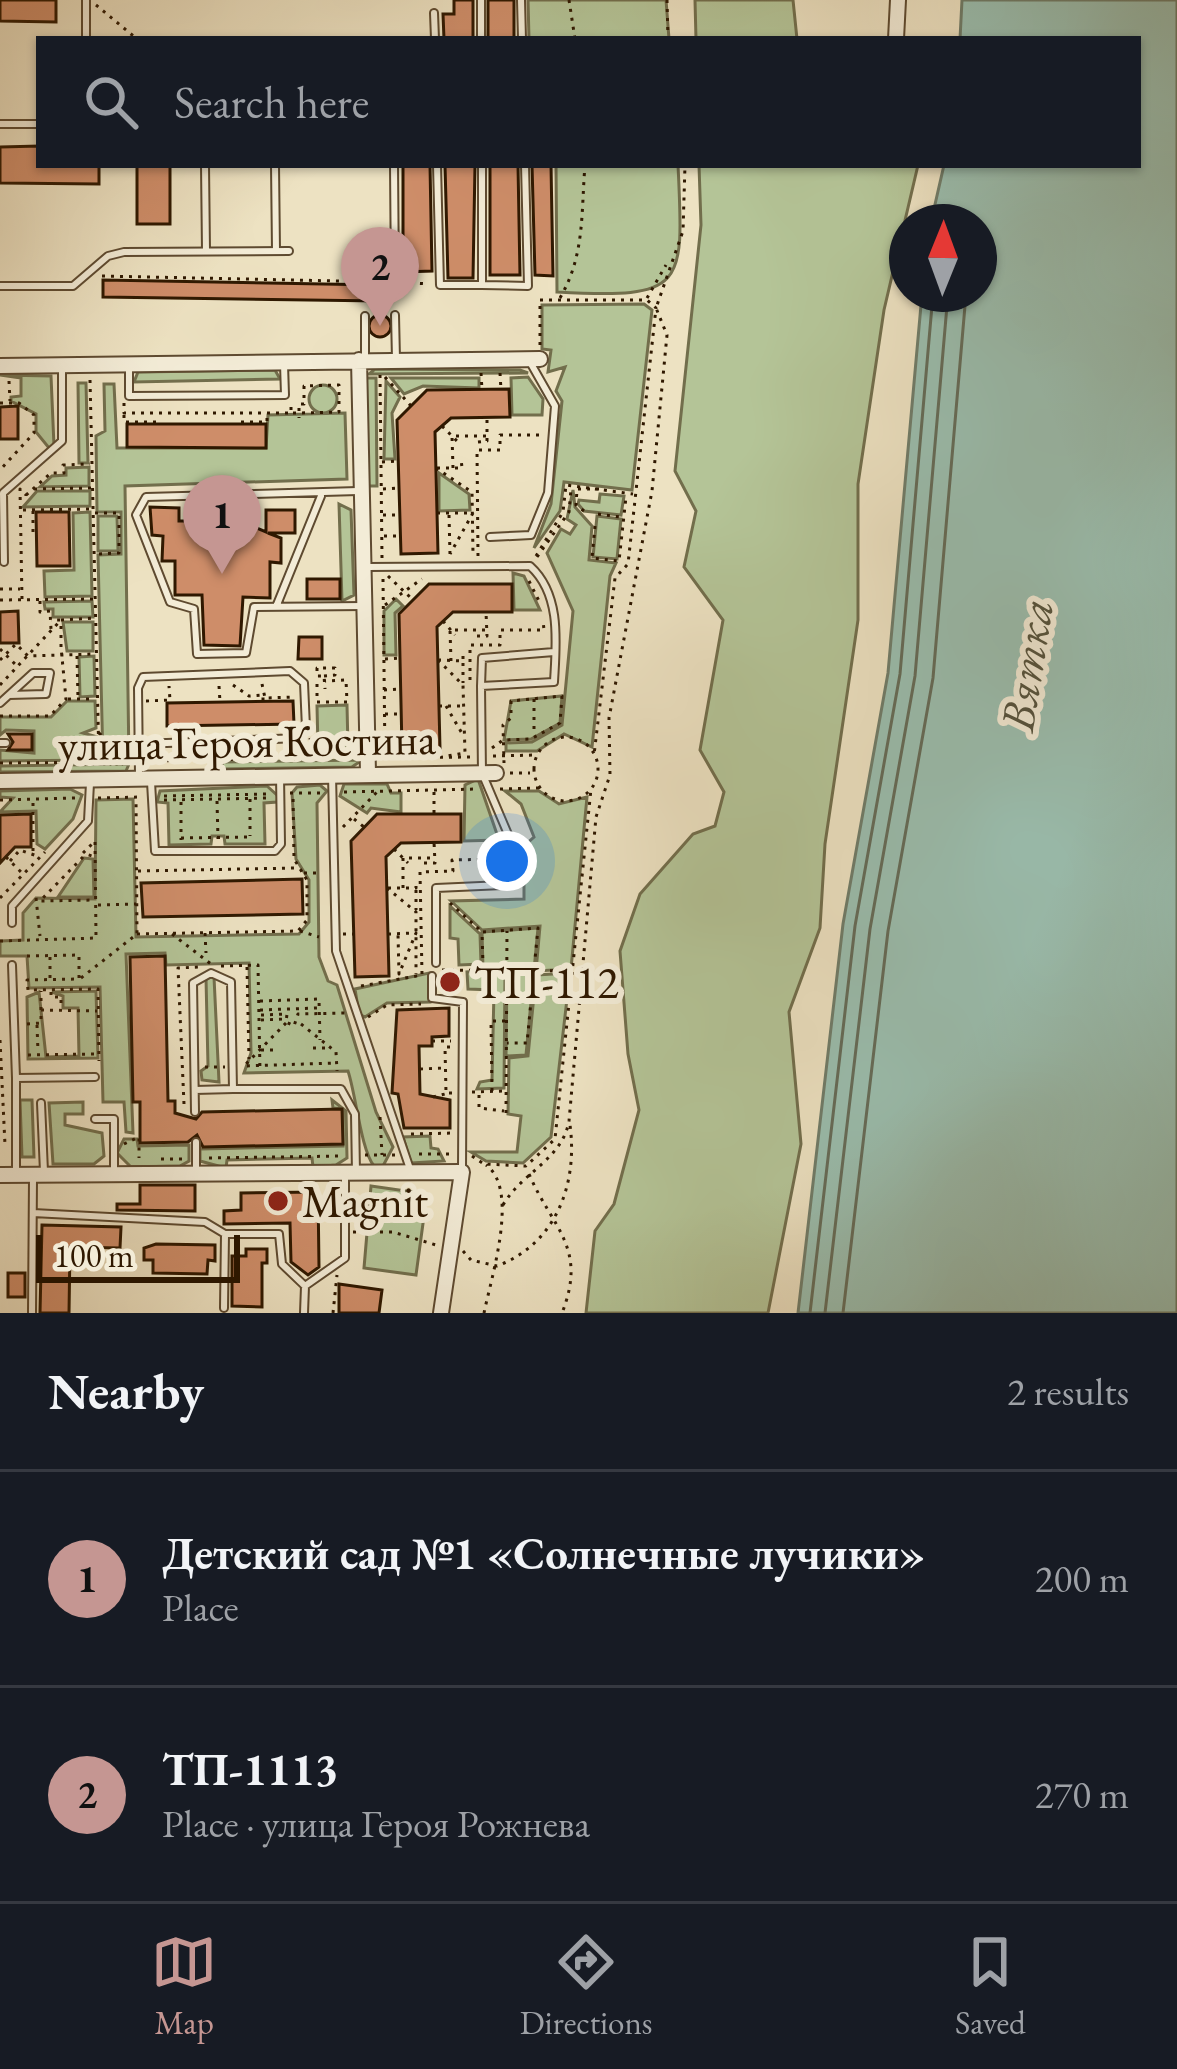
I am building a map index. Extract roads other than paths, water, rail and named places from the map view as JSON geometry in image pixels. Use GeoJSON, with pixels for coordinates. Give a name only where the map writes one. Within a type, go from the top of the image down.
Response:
{"type":"FeatureCollection","features":[{"type":"Feature","properties":{"kind":"street"},"geometry":{"type":"LineString","coordinates":[[896,36],[898,0]]}},
{"type":"Feature","properties":{"kind":"street"},"geometry":{"type":"LineString","coordinates":[[4,373],[62,364],[362,360],[386,373],[534,359]]}},
{"type":"Feature","properties":{"kind":"street"},"geometry":{"type":"LineString","coordinates":[[362,360],[368,773]]}},
{"type":"Feature","properties":{"kind":"street","name":"улица Героя Костина"},"geometry":{"type":"LineString","coordinates":[[0,782],[486,767]]}},
{"type":"Feature","properties":{"kind":"street"},"geometry":{"type":"LineString","coordinates":[[11,1170],[39,1176],[114,1164],[461,1172],[442,1313]]}},
{"type":"Feature","properties":{"kind":"lane"},"geometry":{"type":"LineString","coordinates":[[86,36],[88,0]]}},
{"type":"Feature","properties":{"kind":"lane"},"geometry":{"type":"LineString","coordinates":[[481,0],[482,36]]}},
{"type":"Feature","properties":{"kind":"lane"},"geometry":{"type":"LineString","coordinates":[[521,0],[522,36]]}},
{"type":"Feature","properties":{"kind":"lane"},"geometry":{"type":"LineString","coordinates":[[434,13],[434,36]]}},
{"type":"Feature","properties":{"kind":"lane"},"geometry":{"type":"LineString","coordinates":[[0,124],[36,124]]}},
{"type":"Feature","properties":{"kind":"lane"},"geometry":{"type":"LineString","coordinates":[[206,168],[206,251]]}},
{"type":"Feature","properties":{"kind":"lane"},"geometry":{"type":"LineString","coordinates":[[274,168],[275,251]]}},
{"type":"Feature","properties":{"kind":"lane"},"geometry":{"type":"LineString","coordinates":[[394,168],[394,282]]}},
{"type":"Feature","properties":{"kind":"lane"},"geometry":{"type":"LineString","coordinates":[[437,168],[440,284],[528,286],[525,168]]}},
{"type":"Feature","properties":{"kind":"lane"},"geometry":{"type":"LineString","coordinates":[[482,168],[482,285]]}},
{"type":"Feature","properties":{"kind":"lane"},"geometry":{"type":"LineString","coordinates":[[0,286],[73,286],[108,256],[124,253],[289,251]]}},
{"type":"Feature","properties":{"kind":"lane"},"geometry":{"type":"LineString","coordinates":[[386,373],[395,315]]}},
{"type":"Feature","properties":{"kind":"lane"},"geometry":{"type":"LineString","coordinates":[[362,360],[365,316]]}},
{"type":"Feature","properties":{"kind":"lane"},"geometry":{"type":"LineString","coordinates":[[490,537],[533,532],[547,500],[546,425],[555,398],[534,359]]}},
{"type":"Feature","properties":{"kind":"lane"},"geometry":{"type":"LineString","coordinates":[[129,363],[130,396],[285,395],[284,361]]}},
{"type":"Feature","properties":{"kind":"lane"},"geometry":{"type":"LineString","coordinates":[[4,562],[3,493],[64,438],[62,364]]}},
{"type":"Feature","properties":{"kind":"lane"},"geometry":{"type":"LineString","coordinates":[[362,491],[321,496],[146,497],[136,514],[170,602],[194,609],[197,654],[247,653],[250,610],[364,606]]}},
{"type":"Feature","properties":{"kind":"lane"},"geometry":{"type":"LineString","coordinates":[[276,607],[321,496]]}},
{"type":"Feature","properties":{"kind":"lane"},"geometry":{"type":"LineString","coordinates":[[363,567],[384,571],[476,561],[533,568],[556,620],[551,684],[481,686]]}},
{"type":"Feature","properties":{"kind":"lane"},"geometry":{"type":"LineString","coordinates":[[544,620],[556,620]]}},
{"type":"Feature","properties":{"kind":"lane"},"geometry":{"type":"LineString","coordinates":[[436,963],[436,888],[503,885],[513,876],[512,846],[486,767],[482,658],[554,652]]}},
{"type":"Feature","properties":{"kind":"lane"},"geometry":{"type":"LineString","coordinates":[[139,744],[300,738],[306,728],[304,683],[290,670],[143,677],[138,688],[139,744],[140,761],[152,797],[154,851],[279,849],[280,775]]}},
{"type":"Feature","properties":{"kind":"lane"},"geometry":{"type":"LineString","coordinates":[[0,704],[33,673],[50,673],[46,694],[10,695]]}},
{"type":"Feature","properties":{"kind":"lane"},"geometry":{"type":"LineString","coordinates":[[332,774],[336,951],[411,1173]]}},
{"type":"Feature","properties":{"kind":"lane"},"geometry":{"type":"LineString","coordinates":[[12,923],[12,906],[88,821],[90,779]]}},
{"type":"Feature","properties":{"kind":"lane"},"geometry":{"type":"LineString","coordinates":[[11,1170],[16,1078],[12,965]]}},
{"type":"Feature","properties":{"kind":"lane"},"geometry":{"type":"LineString","coordinates":[[195,1112],[193,983],[211,973],[231,982],[232,1089]]}},
{"type":"Feature","properties":{"kind":"lane"},"geometry":{"type":"LineString","coordinates":[[432,976],[432,998],[463,1002],[461,1172]]}},
{"type":"Feature","properties":{"kind":"lane"},"geometry":{"type":"LineString","coordinates":[[16,1078],[95,1077]]}},
{"type":"Feature","properties":{"kind":"lane"},"geometry":{"type":"LineString","coordinates":[[195,1090],[340,1089],[355,1114],[345,1258],[305,1286]]}},
{"type":"Feature","properties":{"kind":"lane"},"geometry":{"type":"LineString","coordinates":[[32,1313],[41,1103]]}},
{"type":"Feature","properties":{"kind":"lane"},"geometry":{"type":"LineString","coordinates":[[94,1119],[114,1119],[114,1164]]}},
{"type":"Feature","properties":{"kind":"lane"},"geometry":{"type":"LineString","coordinates":[[196,1142],[196,1166]]}},
{"type":"Feature","properties":{"kind":"lane"},"geometry":{"type":"LineString","coordinates":[[33,1213],[205,1222],[226,1234],[279,1234],[282,1264],[305,1286],[304,1313]]}},
{"type":"Feature","properties":{"kind":"lane"},"geometry":{"type":"LineString","coordinates":[[224,1308],[226,1234]]}},
{"type":"Feature","properties":{"kind":"water","name":"Вятка"},"geometry":{"type":"Polygon","coordinates":[[[962,0],[1177,0],[1177,1313],[798,1313],[843,924],[888,673],[920,312],[997,312],[997,204],[935,204],[943,168],[1141,168],[1141,36],[960,36],[962,0]]]}},
{"type":"Feature","properties":{"kind":"place","name":"ТП-1113"},"geometry":{"type":"Point","coordinates":[380,326]}},
{"type":"Feature","properties":{"kind":"place","name":"Детский сад №1 «Солнечные лучики»"},"geometry":{"type":"Point","coordinates":[222,574]}},
{"type":"Feature","properties":{"kind":"place","name":"ТП-112"},"geometry":{"type":"Point","coordinates":[450,982]}},
{"type":"Feature","properties":{"kind":"place","name":"Magnit"},"geometry":{"type":"Point","coordinates":[278,1201]}}]}
